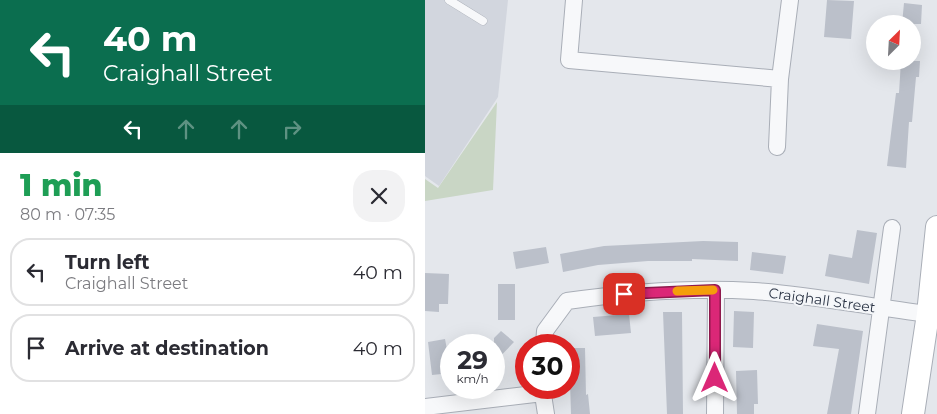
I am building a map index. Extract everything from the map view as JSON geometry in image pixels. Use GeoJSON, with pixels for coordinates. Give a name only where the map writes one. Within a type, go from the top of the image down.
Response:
{"type":"FeatureCollection","features":[{"type":"Feature","properties":{"kind":"street"},"geometry":{"type":"LineString","coordinates":[[574,0],[569,60],[780,79]]}},
{"type":"Feature","properties":{"kind":"street"},"geometry":{"type":"LineString","coordinates":[[777,147],[780,79],[790,0]]}},
{"type":"Feature","properties":{"kind":"street"},"geometry":{"type":"LineString","coordinates":[[913,414],[928,314],[937,227]]}},
{"type":"Feature","properties":{"kind":"street"},"geometry":{"type":"LineString","coordinates":[[867,414],[892,228]]}},
{"type":"Feature","properties":{"kind":"street"},"geometry":{"type":"LineString","coordinates":[[715,290],[715,414]]}},
{"type":"Feature","properties":{"kind":"street","name":"Craighall Street"},"geometry":{"type":"LineString","coordinates":[[545,334],[567,301],[607,295],[715,290],[755,292],[928,314]]}},
{"type":"Feature","properties":{"kind":"street"},"geometry":{"type":"LineString","coordinates":[[425,407],[515,394]]}},
{"type":"Feature","properties":{"kind":"street"},"geometry":{"type":"LineString","coordinates":[[544,399],[546,414]]}},
{"type":"Feature","properties":{"kind":"lane"},"geometry":{"type":"LineString","coordinates":[[449,0],[483,21]]}},
{"type":"Feature","properties":{"kind":"shaded area"},"geometry":{"type":"Polygon","coordinates":[[[425,0],[508,0],[498,97],[439,186],[425,176],[425,0]]]}},
{"type":"Feature","properties":{"kind":"green space"},"geometry":{"type":"Polygon","coordinates":[[[497,102],[493,190],[425,201],[425,179],[438,188],[497,102]]]}},
{"type":"Feature","properties":{"kind":"building"},"geometry":{"type":"Polygon","coordinates":[[[827,0],[854,1],[851,39],[824,37],[827,0]]]}},
{"type":"Feature","properties":{"kind":"building"},"geometry":{"type":"Polygon","coordinates":[[[904,3],[922,5],[921,24],[921,15],[903,15],[904,3]]]}},
{"type":"Feature","properties":{"kind":"building"},"geometry":{"type":"Polygon","coordinates":[[[900,70],[919,70],[919,77],[916,77],[912,122],[909,122],[906,168],[887,166],[896,93],[899,93],[900,70]]]}},
{"type":"Feature","properties":{"kind":"building"},"geometry":{"type":"Polygon","coordinates":[[[857,230],[877,233],[869,284],[825,276],[829,254],[852,258],[857,230]]]}},
{"type":"Feature","properties":{"kind":"building"},"geometry":{"type":"Polygon","coordinates":[[[703,241],[738,242],[738,261],[692,259],[692,261],[648,261],[598,265],[563,272],[560,254],[604,246],[703,241]]]}},
{"type":"Feature","properties":{"kind":"building"},"geometry":{"type":"Polygon","coordinates":[[[546,247],[549,263],[516,269],[513,252],[546,247]]]}},
{"type":"Feature","properties":{"kind":"building"},"geometry":{"type":"Polygon","coordinates":[[[752,252],[786,256],[783,274],[750,270],[752,252]]]}},
{"type":"Feature","properties":{"kind":"building"},"geometry":{"type":"Polygon","coordinates":[[[425,273],[449,274],[448,304],[439,304],[439,312],[425,311],[425,273]]]}},
{"type":"Feature","properties":{"kind":"building"},"geometry":{"type":"Polygon","coordinates":[[[498,284],[515,284],[515,320],[498,320],[498,284]]]}},
{"type":"Feature","properties":{"kind":"building"},"geometry":{"type":"Polygon","coordinates":[[[734,311],[754,312],[753,348],[733,347],[734,311]]]}},
{"type":"Feature","properties":{"kind":"building"},"geometry":{"type":"Polygon","coordinates":[[[663,312],[682,312],[683,414],[667,414],[663,312]]]}},
{"type":"Feature","properties":{"kind":"building"},"geometry":{"type":"Polygon","coordinates":[[[629,314],[631,333],[595,336],[593,317],[629,314]]]}},
{"type":"Feature","properties":{"kind":"building"},"geometry":{"type":"Polygon","coordinates":[[[817,324],[863,331],[851,414],[827,414],[839,349],[813,346],[817,324]]]}},
{"type":"Feature","properties":{"kind":"building"},"geometry":{"type":"Polygon","coordinates":[[[505,334],[514,342],[505,351],[505,334]]]}},
{"type":"Feature","properties":{"kind":"building"},"geometry":{"type":"Polygon","coordinates":[[[440,340],[440,374],[432,375],[428,342],[440,340]]]}},
{"type":"Feature","properties":{"kind":"building"},"geometry":{"type":"Polygon","coordinates":[[[580,348],[585,348],[586,395],[588,394],[590,414],[571,414],[571,399],[580,399],[580,348]]]}},
{"type":"Feature","properties":{"kind":"building"},"geometry":{"type":"Polygon","coordinates":[[[757,370],[758,404],[754,404],[754,414],[737,414],[736,371],[757,370]]]}},
{"type":"Feature","properties":{"kind":"slow traffic"},"geometry":{"type":"LineString","coordinates":[[677,291],[713,290]]}},
{"type":"Feature","properties":{"kind":"route"},"geometry":{"type":"LineString","coordinates":[[624,294],[715,290],[715,378]]}}]}
